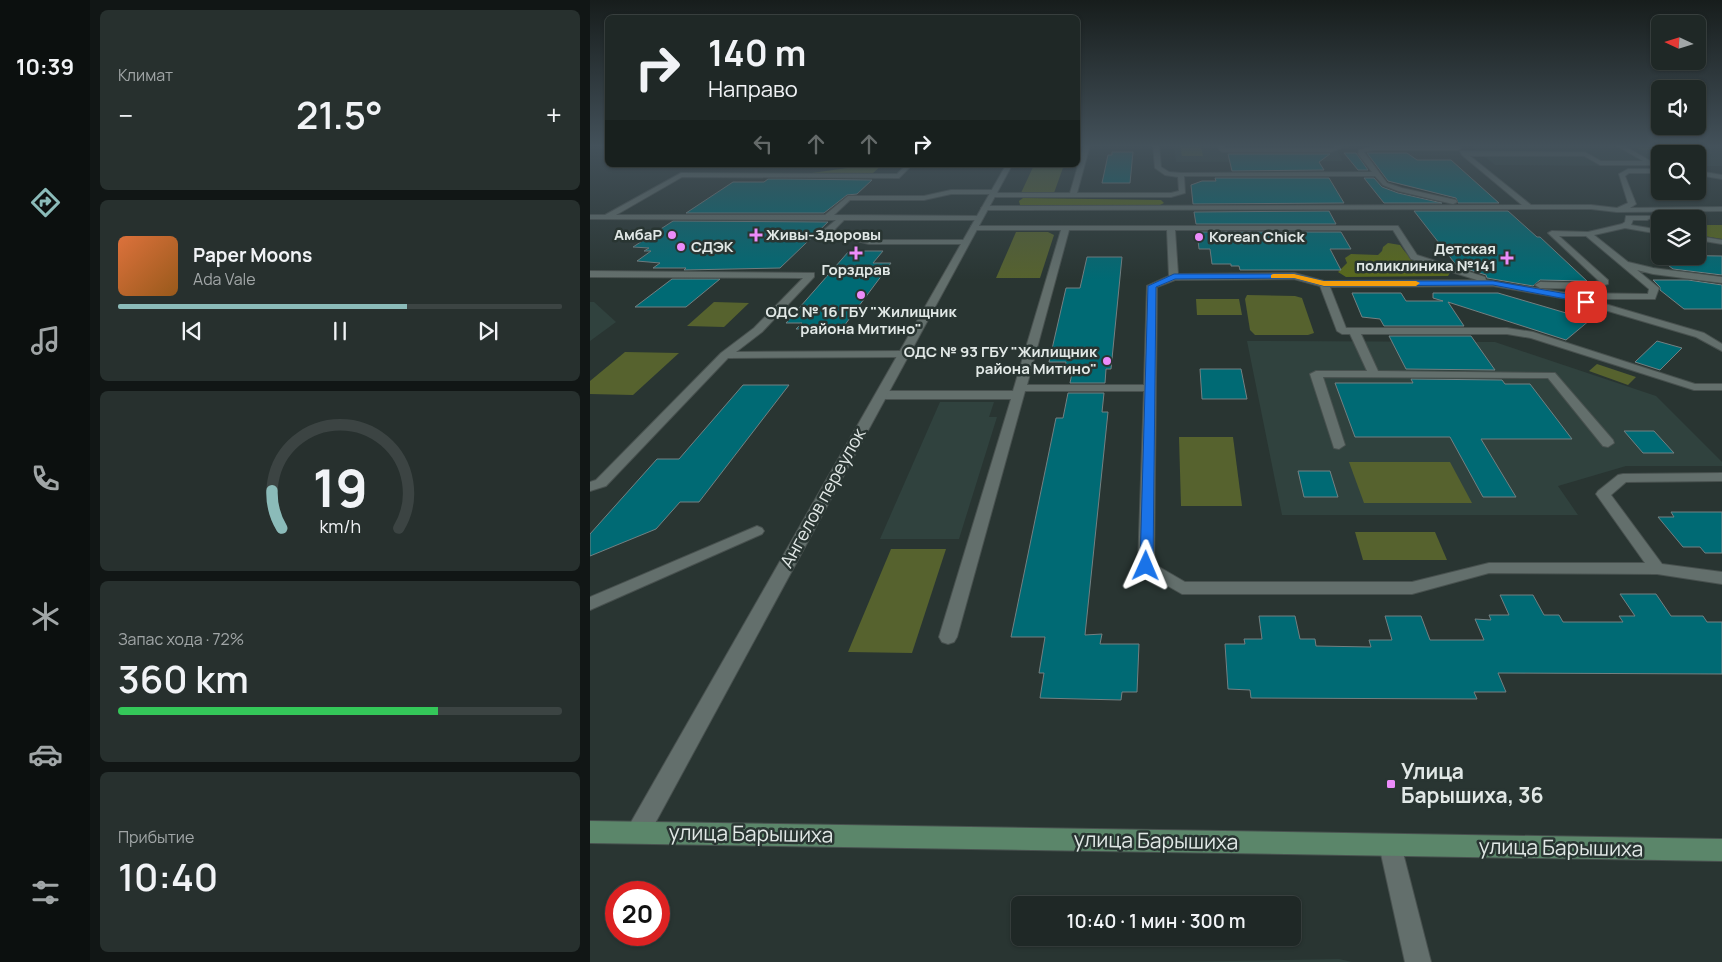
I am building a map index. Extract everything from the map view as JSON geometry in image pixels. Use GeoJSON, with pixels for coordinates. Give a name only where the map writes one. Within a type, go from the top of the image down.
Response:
{"type":"FeatureCollection","features":[{"type":"Feature","properties":{"kind":"main road","name":"улица Барышиха"},"geometry":{"type":"LineString","coordinates":[[590,832],[1722,850]]}},
{"type":"Feature","properties":{"kind":"street"},"geometry":{"type":"LineString","coordinates":[[607,217],[655,190]]}},
{"type":"Feature","properties":{"kind":"street","name":"Ангелов переулок"},"geometry":{"type":"LineString","coordinates":[[638,832],[996,190]]}},
{"type":"Feature","properties":{"kind":"street"},"geometry":{"type":"LineString","coordinates":[[1073,195],[1074,190]]}},
{"type":"Feature","properties":{"kind":"street"},"geometry":{"type":"LineString","coordinates":[[1400,190],[1478,208]]}},
{"type":"Feature","properties":{"kind":"street"},"geometry":{"type":"LineString","coordinates":[[1508,190],[1529,207]]}},
{"type":"Feature","properties":{"kind":"street"},"geometry":{"type":"LineString","coordinates":[[1617,210],[1632,204],[1627,190]]}},
{"type":"Feature","properties":{"kind":"street"},"geometry":{"type":"LineString","coordinates":[[827,218],[848,198],[924,198],[951,192],[994,193]]}},
{"type":"Feature","properties":{"kind":"street"},"geometry":{"type":"LineString","coordinates":[[985,208],[1591,207],[1617,210],[1722,209]]}},
{"type":"Feature","properties":{"kind":"street"},"geometry":{"type":"LineString","coordinates":[[1617,210],[1629,218],[1651,218]]}},
{"type":"Feature","properties":{"kind":"street"},"geometry":{"type":"LineString","coordinates":[[590,216],[980,218]]}},
{"type":"Feature","properties":{"kind":"street"},"geometry":{"type":"LineString","coordinates":[[842,218],[828,231],[869,242],[966,242]]}},
{"type":"Feature","properties":{"kind":"street"},"geometry":{"type":"LineString","coordinates":[[1519,288],[1521,285],[1590,286],[1605,282],[1552,234],[1588,234],[1624,226],[1629,223],[1629,218]]}},
{"type":"Feature","properties":{"kind":"street"},"geometry":{"type":"LineString","coordinates":[[1624,226],[1651,230]]}},
{"type":"Feature","properties":{"kind":"street"},"geometry":{"type":"LineString","coordinates":[[974,228],[1395,228],[1414,257],[1493,283],[1567,296],[1700,335],[1722,348]]}},
{"type":"Feature","properties":{"kind":"street"},"geometry":{"type":"LineString","coordinates":[[948,636],[1066,228]]}},
{"type":"Feature","properties":{"kind":"street"},"geometry":{"type":"LineString","coordinates":[[1171,228],[1174,276]]}},
{"type":"Feature","properties":{"kind":"street"},"geometry":{"type":"LineString","coordinates":[[1567,296],[1652,297],[1654,288],[1588,234]]}},
{"type":"Feature","properties":{"kind":"street"},"geometry":{"type":"LineString","coordinates":[[1706,239],[1722,242]]}},
{"type":"Feature","properties":{"kind":"street"},"geometry":{"type":"LineString","coordinates":[[1625,264],[1722,280]]}},
{"type":"Feature","properties":{"kind":"street"},"geometry":{"type":"LineString","coordinates":[[590,274],[811,275],[758,330],[725,355],[601,483],[590,487]]}},
{"type":"Feature","properties":{"kind":"street"},"geometry":{"type":"LineString","coordinates":[[1493,283],[1324,284],[1294,276],[1174,276],[1152,286],[1146,566],[1182,588],[1412,588],[1489,568],[1657,569],[1722,578]]}},
{"type":"Feature","properties":{"kind":"street"},"geometry":{"type":"LineString","coordinates":[[1324,284],[1342,331],[1507,331],[1533,335],[1694,387],[1722,387]]}},
{"type":"Feature","properties":{"kind":"street"},"geometry":{"type":"LineString","coordinates":[[1354,331],[1374,374]]}},
{"type":"Feature","properties":{"kind":"street"},"geometry":{"type":"LineString","coordinates":[[725,355],[904,354]]}},
{"type":"Feature","properties":{"kind":"street"},"geometry":{"type":"LineString","coordinates":[[1339,444],[1316,374],[1551,374],[1608,443]]}},
{"type":"Feature","properties":{"kind":"street"},"geometry":{"type":"LineString","coordinates":[[881,395],[1150,388]]}},
{"type":"Feature","properties":{"kind":"street"},"geometry":{"type":"LineString","coordinates":[[1657,569],[1603,494],[1623,478],[1722,477]]}},
{"type":"Feature","properties":{"kind":"street"},"geometry":{"type":"LineString","coordinates":[[590,604],[757,531]]}},
{"type":"Feature","properties":{"kind":"street"},"geometry":{"type":"LineString","coordinates":[[1390,845],[1418,962]]}},
{"type":"Feature","properties":{"kind":"lane"},"geometry":{"type":"LineString","coordinates":[[994,193],[1171,195],[1183,192],[1183,190]]}},
{"type":"Feature","properties":{"kind":"shaded area"},"geometry":{"type":"Polygon","coordinates":[[[590,302],[594,302],[616,322],[590,341],[590,302]]]}},
{"type":"Feature","properties":{"kind":"shaded area"},"geometry":{"type":"Polygon","coordinates":[[[1247,341],[1495,342],[1656,396],[1722,462],[1722,466],[1626,466],[1558,486],[1578,515],[1282,515],[1247,341]]]}},
{"type":"Feature","properties":{"kind":"shaded area"},"geometry":{"type":"Polygon","coordinates":[[[940,402],[994,402],[989,417],[997,417],[959,539],[880,539],[940,402]]]}},
{"type":"Feature","properties":{"kind":"shaded area"},"geometry":{"type":"Polygon","coordinates":[[[1339,959],[1352,962],[1171,962],[1339,959]]]}},
{"type":"Feature","properties":{"kind":"green space"},"geometry":{"type":"Polygon","coordinates":[[[1022,190],[1055,190],[1054,193],[1021,193],[1022,190]]]}},
{"type":"Feature","properties":{"kind":"green space"},"geometry":{"type":"Polygon","coordinates":[[[1023,198],[1161,200],[1164,203],[1158,206],[1020,205],[1019,201],[1023,198]]]}},
{"type":"Feature","properties":{"kind":"green space"},"geometry":{"type":"Polygon","coordinates":[[[1706,225],[1722,225],[1722,239],[1706,236],[1706,225]]]}},
{"type":"Feature","properties":{"kind":"green space"},"geometry":{"type":"Polygon","coordinates":[[[1016,232],[1048,232],[1054,235],[1040,278],[996,278],[1016,232]]]}},
{"type":"Feature","properties":{"kind":"green space"},"geometry":{"type":"Polygon","coordinates":[[[1388,243],[1400,245],[1411,258],[1422,264],[1451,271],[1448,276],[1346,277],[1338,272],[1347,263],[1345,258],[1351,254],[1378,255],[1388,243]]]}},
{"type":"Feature","properties":{"kind":"green space"},"geometry":{"type":"Polygon","coordinates":[[[1247,295],[1295,296],[1302,298],[1314,333],[1308,335],[1255,335],[1250,330],[1245,299],[1247,295]]]}},
{"type":"Feature","properties":{"kind":"green space"},"geometry":{"type":"Polygon","coordinates":[[[1196,299],[1239,299],[1242,315],[1197,315],[1196,299]]]}},
{"type":"Feature","properties":{"kind":"green space"},"geometry":{"type":"Polygon","coordinates":[[[714,302],[749,303],[724,327],[687,326],[714,302]]]}},
{"type":"Feature","properties":{"kind":"green space"},"geometry":{"type":"Polygon","coordinates":[[[625,352],[679,353],[633,395],[590,394],[590,381],[625,352]]]}},
{"type":"Feature","properties":{"kind":"green space"},"geometry":{"type":"Polygon","coordinates":[[[1597,364],[1636,377],[1628,385],[1589,371],[1597,364]]]}},
{"type":"Feature","properties":{"kind":"green space"},"geometry":{"type":"Polygon","coordinates":[[[1179,437],[1233,437],[1242,506],[1181,506],[1179,437]]]}},
{"type":"Feature","properties":{"kind":"green space"},"geometry":{"type":"Polygon","coordinates":[[[1349,462],[1450,462],[1472,503],[1364,503],[1349,462]]]}},
{"type":"Feature","properties":{"kind":"green space"},"geometry":{"type":"Polygon","coordinates":[[[1355,532],[1435,532],[1447,560],[1363,560],[1355,532]]]}},
{"type":"Feature","properties":{"kind":"green space"},"geometry":{"type":"Polygon","coordinates":[[[891,549],[946,549],[912,653],[848,652],[891,549]]]}},
{"type":"Feature","properties":{"kind":"building"},"geometry":{"type":"Polygon","coordinates":[[[721,190],[861,190],[857,194],[847,195],[824,213],[686,213],[721,190]]]}},
{"type":"Feature","properties":{"kind":"building"},"geometry":{"type":"Polygon","coordinates":[[[1192,190],[1336,190],[1344,203],[1193,204],[1192,190]]]}},
{"type":"Feature","properties":{"kind":"building"},"geometry":{"type":"Polygon","coordinates":[[[1374,190],[1390,190],[1442,203],[1384,203],[1374,190]]]}},
{"type":"Feature","properties":{"kind":"building"},"geometry":{"type":"Polygon","coordinates":[[[1424,190],[1484,190],[1499,203],[1458,203],[1456,198],[1424,190]]]}},
{"type":"Feature","properties":{"kind":"building"},"geometry":{"type":"Polygon","coordinates":[[[1329,211],[1336,224],[1196,224],[1194,212],[1329,211]]]}},
{"type":"Feature","properties":{"kind":"building"},"geometry":{"type":"Polygon","coordinates":[[[1414,211],[1508,211],[1537,237],[1540,237],[1587,281],[1540,280],[1533,286],[1487,278],[1486,275],[1457,266],[1414,211]]]}},
{"type":"Feature","properties":{"kind":"building"},"geometry":{"type":"Polygon","coordinates":[[[673,221],[828,222],[780,268],[684,270],[686,268],[653,268],[660,263],[637,261],[651,251],[644,251],[649,248],[633,247],[673,221]]]}},
{"type":"Feature","properties":{"kind":"building"},"geometry":{"type":"Polygon","coordinates":[[[1197,232],[1341,232],[1351,249],[1330,249],[1341,270],[1240,270],[1239,266],[1231,266],[1231,264],[1212,264],[1210,249],[1199,249],[1197,232]]]}},
{"type":"Feature","properties":{"kind":"building"},"geometry":{"type":"Polygon","coordinates":[[[849,251],[883,251],[873,263],[891,263],[841,330],[836,330],[833,334],[801,334],[806,329],[796,329],[802,323],[786,323],[849,251]]]}},
{"type":"Feature","properties":{"kind":"building"},"geometry":{"type":"Polygon","coordinates":[[[1706,256],[1722,256],[1722,275],[1673,269],[1668,265],[1706,265],[1706,256]]]}},
{"type":"Feature","properties":{"kind":"building"},"geometry":{"type":"Polygon","coordinates":[[[1087,257],[1122,257],[1111,369],[1106,369],[1105,383],[1070,383],[1073,368],[1065,368],[1066,362],[1049,362],[1066,288],[1080,288],[1087,257]]]}},
{"type":"Feature","properties":{"kind":"building"},"geometry":{"type":"Polygon","coordinates":[[[672,279],[720,279],[686,307],[635,307],[672,279]]]}},
{"type":"Feature","properties":{"kind":"building"},"geometry":{"type":"Polygon","coordinates":[[[1653,280],[1688,280],[1722,285],[1722,309],[1684,309],[1660,290],[1660,287],[1653,280]]]}},
{"type":"Feature","properties":{"kind":"building"},"geometry":{"type":"Polygon","coordinates":[[[1352,293],[1401,293],[1406,301],[1443,301],[1433,298],[1433,293],[1498,293],[1590,320],[1566,340],[1448,302],[1464,326],[1384,326],[1380,319],[1362,317],[1352,293]]]}},
{"type":"Feature","properties":{"kind":"building"},"geometry":{"type":"Polygon","coordinates":[[[1389,336],[1471,336],[1495,370],[1406,369],[1389,336]]]}},
{"type":"Feature","properties":{"kind":"building"},"geometry":{"type":"Polygon","coordinates":[[[1657,341],[1682,348],[1660,370],[1635,362],[1657,341]]]}},
{"type":"Feature","properties":{"kind":"building"},"geometry":{"type":"Polygon","coordinates":[[[1200,369],[1241,369],[1247,399],[1202,399],[1200,369]]]}},
{"type":"Feature","properties":{"kind":"building"},"geometry":{"type":"Polygon","coordinates":[[[1411,379],[1502,380],[1505,384],[1530,384],[1572,439],[1481,439],[1516,497],[1483,497],[1450,437],[1355,437],[1335,383],[1413,383],[1411,379]]]}},
{"type":"Feature","properties":{"kind":"building"},"geometry":{"type":"Polygon","coordinates":[[[743,385],[789,385],[699,502],[680,502],[656,529],[590,556],[590,534],[657,459],[679,459],[743,385]]]}},
{"type":"Feature","properties":{"kind":"building"},"geometry":{"type":"Polygon","coordinates":[[[1068,393],[1104,393],[1102,412],[1108,412],[1085,635],[1102,634],[1100,644],[1139,644],[1137,692],[1122,692],[1121,700],[1040,698],[1044,673],[1039,673],[1045,637],[1011,637],[1056,418],[1063,418],[1068,393]]]}},
{"type":"Feature","properties":{"kind":"building"},"geometry":{"type":"Polygon","coordinates":[[[1624,431],[1654,431],[1674,453],[1643,453],[1624,431]]]}},
{"type":"Feature","properties":{"kind":"building"},"geometry":{"type":"Polygon","coordinates":[[[1298,471],[1330,471],[1338,497],[1304,497],[1298,471]]]}},
{"type":"Feature","properties":{"kind":"building"},"geometry":{"type":"Polygon","coordinates":[[[1671,512],[1722,512],[1722,553],[1705,553],[1700,547],[1683,547],[1658,517],[1674,517],[1671,512]]]}},
{"type":"Feature","properties":{"kind":"building"},"geometry":{"type":"Polygon","coordinates":[[[1620,594],[1656,594],[1671,616],[1703,616],[1707,622],[1722,622],[1722,674],[1498,673],[1506,692],[1474,692],[1477,699],[1251,698],[1250,690],[1228,689],[1225,644],[1245,644],[1244,639],[1262,639],[1259,616],[1295,616],[1300,639],[1315,639],[1316,646],[1371,647],[1369,640],[1392,640],[1385,616],[1421,616],[1430,640],[1484,640],[1475,619],[1491,620],[1489,615],[1509,615],[1500,595],[1533,595],[1544,615],[1559,615],[1563,622],[1623,622],[1619,616],[1635,616],[1620,594]]]}},
{"type":"Feature","properties":{"kind":"slow traffic"},"geometry":{"type":"LineString","coordinates":[[1273,276],[1294,276],[1324,284],[1416,283]]}},
{"type":"Feature","properties":{"kind":"place","name":"АмбаР"},"geometry":{"type":"Point","coordinates":[672,235]}},
{"type":"Feature","properties":{"kind":"place","name":"Живы-Здоровы"},"geometry":{"type":"Point","coordinates":[756,235]}},
{"type":"Feature","properties":{"kind":"place","name":"Korean Chick"},"geometry":{"type":"Point","coordinates":[1199,237]}},
{"type":"Feature","properties":{"kind":"place","name":"СДЭК"},"geometry":{"type":"Point","coordinates":[681,247]}},
{"type":"Feature","properties":{"kind":"place","name":"Горздрав"},"geometry":{"type":"Point","coordinates":[856,253]}},
{"type":"Feature","properties":{"kind":"place","name":"Детская поликлиника №141"},"geometry":{"type":"Point","coordinates":[1507,258]}},
{"type":"Feature","properties":{"kind":"place","name":"ОДС № 16 ГБУ \"Жилищник района Митино\""},"geometry":{"type":"Point","coordinates":[861,295]}},
{"type":"Feature","properties":{"kind":"place","name":"ОДС № 93 ГБУ \"Жилищник района Митино\""},"geometry":{"type":"Point","coordinates":[1107,361]}},
{"type":"Feature","properties":{"kind":"place","name":"Улица Барышиха, 36"},"geometry":{"type":"Point","coordinates":[1391,784]}},
{"type":"Feature","properties":{"kind":"route"},"geometry":{"type":"LineString","coordinates":[[1146,566],[1152,286],[1174,276],[1294,276],[1324,284],[1493,283],[1567,296],[1586,302]]}}]}
